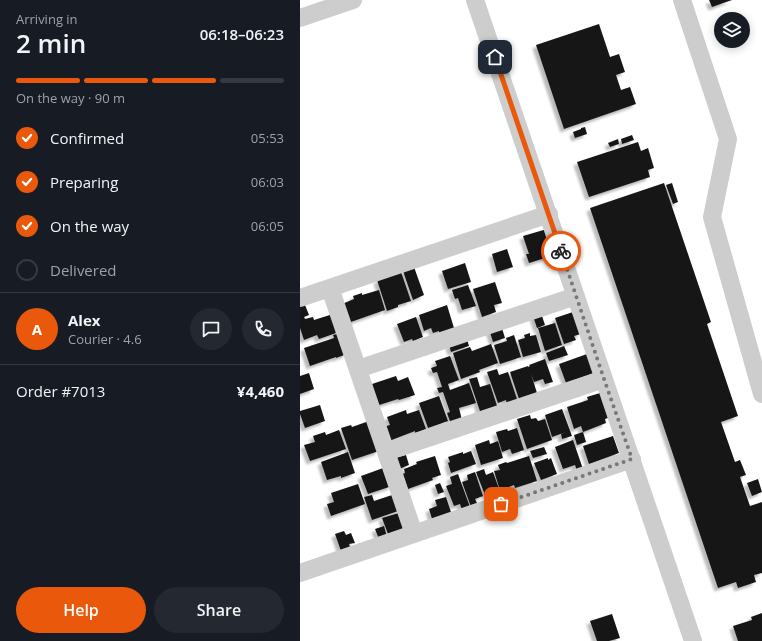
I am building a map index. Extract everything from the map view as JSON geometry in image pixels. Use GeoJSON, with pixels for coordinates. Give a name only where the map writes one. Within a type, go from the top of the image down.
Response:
{"type":"FeatureCollection","features":[{"type":"Feature","properties":{"kind":"street"},"geometry":{"type":"LineString","coordinates":[[300,18],[353,0]]}},
{"type":"Feature","properties":{"kind":"street"},"geometry":{"type":"LineString","coordinates":[[475,0],[694,641]]}},
{"type":"Feature","properties":{"kind":"street"},"geometry":{"type":"LineString","coordinates":[[682,0],[728,140],[712,217],[762,394]]}},
{"type":"Feature","properties":{"kind":"street"},"geometry":{"type":"LineString","coordinates":[[300,298],[549,214]]}},
{"type":"Feature","properties":{"kind":"street"},"geometry":{"type":"LineString","coordinates":[[330,288],[414,534]]}},
{"type":"Feature","properties":{"kind":"street"},"geometry":{"type":"LineString","coordinates":[[358,369],[576,296]]}},
{"type":"Feature","properties":{"kind":"street"},"geometry":{"type":"LineString","coordinates":[[386,452],[604,379]]}},
{"type":"Feature","properties":{"kind":"street"},"geometry":{"type":"LineString","coordinates":[[300,574],[632,459]]}},
{"type":"Feature","properties":{"kind":"building"},"geometry":{"type":"Polygon","coordinates":[[[709,0],[732,0],[712,7],[709,0]]]}},
{"type":"Feature","properties":{"kind":"building"},"geometry":{"type":"Polygon","coordinates":[[[599,24],[610,57],[619,54],[625,72],[616,75],[621,90],[630,87],[636,104],[564,129],[536,45],[599,24]]]}},
{"type":"Feature","properties":{"kind":"building"},"geometry":{"type":"Polygon","coordinates":[[[585,127],[587,134],[575,138],[573,132],[585,127]]]}},
{"type":"Feature","properties":{"kind":"building"},"geometry":{"type":"Polygon","coordinates":[[[632,135],[634,140],[622,144],[621,139],[632,135]]]}},
{"type":"Feature","properties":{"kind":"building"},"geometry":{"type":"Polygon","coordinates":[[[618,139],[619,144],[610,147],[608,143],[618,139]]]}},
{"type":"Feature","properties":{"kind":"building"},"geometry":{"type":"Polygon","coordinates":[[[638,142],[641,151],[648,148],[654,168],[648,170],[650,177],[589,197],[577,162],[638,142]]]}},
{"type":"Feature","properties":{"kind":"building"},"geometry":{"type":"Polygon","coordinates":[[[664,183],[711,322],[707,324],[738,416],[721,422],[735,462],[740,460],[746,475],[740,477],[750,506],[762,502],[762,573],[754,575],[756,582],[738,588],[736,582],[718,588],[590,208],[664,183]]]}},
{"type":"Feature","properties":{"kind":"building"},"geometry":{"type":"Polygon","coordinates":[[[672,183],[678,202],[673,204],[666,185],[672,183]]]}},
{"type":"Feature","properties":{"kind":"building"},"geometry":{"type":"Polygon","coordinates":[[[547,229],[555,255],[529,263],[526,254],[529,254],[523,236],[547,229]]]}},
{"type":"Feature","properties":{"kind":"building"},"geometry":{"type":"Polygon","coordinates":[[[507,249],[513,267],[497,272],[492,254],[507,249]]]}},
{"type":"Feature","properties":{"kind":"building"},"geometry":{"type":"Polygon","coordinates":[[[465,263],[471,282],[448,289],[442,271],[465,263]]]}},
{"type":"Feature","properties":{"kind":"building"},"geometry":{"type":"Polygon","coordinates":[[[414,267],[424,295],[413,300],[403,271],[414,267]]]}},
{"type":"Feature","properties":{"kind":"building"},"geometry":{"type":"Polygon","coordinates":[[[401,272],[411,301],[398,305],[398,307],[387,311],[377,280],[401,272]]]}},
{"type":"Feature","properties":{"kind":"building"},"geometry":{"type":"Polygon","coordinates":[[[495,282],[502,303],[494,305],[496,312],[482,317],[473,289],[495,282]]]}},
{"type":"Feature","properties":{"kind":"building"},"geometry":{"type":"Polygon","coordinates":[[[468,285],[476,306],[462,310],[458,298],[455,299],[452,290],[468,285]]]}},
{"type":"Feature","properties":{"kind":"building"},"geometry":{"type":"Polygon","coordinates":[[[379,290],[385,310],[348,323],[342,304],[354,299],[353,296],[379,290]]]}},
{"type":"Feature","properties":{"kind":"building"},"geometry":{"type":"Polygon","coordinates":[[[303,300],[309,315],[304,317],[305,319],[313,317],[314,320],[333,314],[339,332],[319,339],[317,335],[304,340],[300,328],[300,301],[303,300]]]}},
{"type":"Feature","properties":{"kind":"building"},"geometry":{"type":"Polygon","coordinates":[[[447,305],[454,328],[439,333],[439,331],[433,333],[431,328],[424,331],[419,315],[447,305]]]}},
{"type":"Feature","properties":{"kind":"building"},"geometry":{"type":"Polygon","coordinates":[[[573,312],[581,334],[574,336],[576,340],[564,344],[555,318],[573,312]]]}},
{"type":"Feature","properties":{"kind":"building"},"geometry":{"type":"Polygon","coordinates":[[[541,313],[545,325],[537,328],[533,316],[541,313]]]}},
{"type":"Feature","properties":{"kind":"building"},"geometry":{"type":"Polygon","coordinates":[[[416,317],[423,337],[413,341],[412,339],[404,342],[397,324],[416,317]]]}},
{"type":"Feature","properties":{"kind":"building"},"geometry":{"type":"Polygon","coordinates":[[[555,323],[562,345],[545,351],[538,328],[555,323]]]}},
{"type":"Feature","properties":{"kind":"building"},"geometry":{"type":"Polygon","coordinates":[[[501,325],[505,338],[493,342],[489,329],[501,325]]]}},
{"type":"Feature","properties":{"kind":"building"},"geometry":{"type":"Polygon","coordinates":[[[340,333],[347,354],[310,366],[304,348],[334,338],[333,335],[340,333]]]}},
{"type":"Feature","properties":{"kind":"building"},"geometry":{"type":"Polygon","coordinates":[[[530,333],[530,336],[536,335],[541,352],[523,357],[518,340],[525,338],[524,335],[530,333]]]}},
{"type":"Feature","properties":{"kind":"building"},"geometry":{"type":"Polygon","coordinates":[[[514,335],[521,357],[500,364],[494,345],[507,341],[506,338],[514,335]]]}},
{"type":"Feature","properties":{"kind":"building"},"geometry":{"type":"Polygon","coordinates":[[[467,339],[469,346],[451,352],[449,345],[467,339]]]}},
{"type":"Feature","properties":{"kind":"building"},"geometry":{"type":"Polygon","coordinates":[[[491,344],[498,363],[461,379],[453,353],[470,347],[472,351],[491,344]]]}},
{"type":"Feature","properties":{"kind":"building"},"geometry":{"type":"Polygon","coordinates":[[[564,346],[568,355],[549,361],[546,353],[564,346]]]}},
{"type":"Feature","properties":{"kind":"building"},"geometry":{"type":"Polygon","coordinates":[[[587,354],[594,373],[566,383],[559,364],[587,354]]]}},
{"type":"Feature","properties":{"kind":"building"},"geometry":{"type":"Polygon","coordinates":[[[450,356],[459,380],[448,384],[450,390],[469,383],[476,403],[459,408],[462,420],[451,424],[447,413],[450,412],[443,392],[439,393],[437,388],[442,387],[437,372],[433,373],[431,368],[437,366],[435,361],[450,356]]]}},
{"type":"Feature","properties":{"kind":"building"},"geometry":{"type":"Polygon","coordinates":[[[545,359],[553,382],[545,384],[543,379],[534,382],[531,374],[537,393],[519,399],[510,372],[528,367],[530,366],[529,365],[545,359]]]}},
{"type":"Feature","properties":{"kind":"building"},"geometry":{"type":"Polygon","coordinates":[[[497,369],[499,375],[508,372],[518,402],[507,405],[506,400],[498,403],[487,372],[497,369]]]}},
{"type":"Feature","properties":{"kind":"building"},"geometry":{"type":"Polygon","coordinates":[[[309,373],[314,389],[300,394],[300,376],[309,373]]]}},
{"type":"Feature","properties":{"kind":"building"},"geometry":{"type":"Polygon","coordinates":[[[396,376],[398,381],[408,377],[415,395],[376,406],[372,384],[396,376]]]}},
{"type":"Feature","properties":{"kind":"building"},"geometry":{"type":"Polygon","coordinates":[[[477,377],[480,387],[490,384],[498,409],[481,414],[469,379],[477,377]]]}},
{"type":"Feature","properties":{"kind":"building"},"geometry":{"type":"Polygon","coordinates":[[[600,393],[608,418],[605,419],[606,423],[583,432],[581,426],[574,429],[567,407],[588,400],[587,397],[600,393]]]}},
{"type":"Feature","properties":{"kind":"building"},"geometry":{"type":"Polygon","coordinates":[[[439,396],[448,421],[428,428],[419,403],[439,396]]]}},
{"type":"Feature","properties":{"kind":"building"},"geometry":{"type":"Polygon","coordinates":[[[320,405],[325,421],[305,428],[300,411],[320,405]]]}},
{"type":"Feature","properties":{"kind":"building"},"geometry":{"type":"Polygon","coordinates":[[[562,409],[572,436],[562,439],[561,434],[566,432],[552,437],[545,415],[562,409]]]}},
{"type":"Feature","properties":{"kind":"building"},"geometry":{"type":"Polygon","coordinates":[[[406,410],[407,414],[419,410],[426,429],[415,433],[415,431],[389,441],[383,427],[390,425],[387,417],[406,410]]]}},
{"type":"Feature","properties":{"kind":"building"},"geometry":{"type":"Polygon","coordinates":[[[530,415],[531,419],[536,418],[538,421],[545,419],[552,440],[527,449],[517,419],[530,415]]]}},
{"type":"Feature","properties":{"kind":"building"},"geometry":{"type":"Polygon","coordinates":[[[369,421],[379,451],[352,460],[341,428],[351,425],[352,427],[369,421]]]}},
{"type":"Feature","properties":{"kind":"building"},"geometry":{"type":"Polygon","coordinates":[[[517,428],[524,450],[512,454],[510,449],[502,452],[496,432],[507,429],[508,431],[517,428]]]}},
{"type":"Feature","properties":{"kind":"building"},"geometry":{"type":"Polygon","coordinates":[[[339,430],[346,449],[310,461],[304,445],[315,442],[313,436],[325,432],[326,435],[339,430]]]}},
{"type":"Feature","properties":{"kind":"building"},"geometry":{"type":"Polygon","coordinates":[[[583,432],[586,442],[577,445],[574,435],[583,432]]]}},
{"type":"Feature","properties":{"kind":"building"},"geometry":{"type":"Polygon","coordinates":[[[613,436],[619,453],[589,464],[583,446],[613,436]]]}},
{"type":"Feature","properties":{"kind":"building"},"geometry":{"type":"Polygon","coordinates":[[[489,440],[490,444],[498,441],[503,458],[481,465],[475,445],[489,440]]]}},
{"type":"Feature","properties":{"kind":"building"},"geometry":{"type":"Polygon","coordinates":[[[573,440],[584,472],[578,474],[575,465],[563,469],[555,447],[573,440]]]}},
{"type":"Feature","properties":{"kind":"building"},"geometry":{"type":"Polygon","coordinates":[[[544,447],[547,454],[533,458],[530,451],[544,447]]]}},
{"type":"Feature","properties":{"kind":"building"},"geometry":{"type":"Polygon","coordinates":[[[471,451],[476,464],[451,473],[448,457],[471,451]]]}},
{"type":"Feature","properties":{"kind":"building"},"geometry":{"type":"Polygon","coordinates":[[[348,452],[355,473],[341,478],[341,476],[327,480],[321,462],[348,452]]]}},
{"type":"Feature","properties":{"kind":"building"},"geometry":{"type":"Polygon","coordinates":[[[406,455],[409,465],[399,469],[395,458],[406,455]]]}},
{"type":"Feature","properties":{"kind":"building"},"geometry":{"type":"Polygon","coordinates":[[[435,456],[441,475],[432,478],[433,480],[408,489],[403,474],[405,473],[404,469],[417,464],[416,462],[435,456]]]}},
{"type":"Feature","properties":{"kind":"building"},"geometry":{"type":"Polygon","coordinates":[[[529,456],[537,481],[515,488],[514,485],[506,488],[508,495],[502,497],[494,471],[500,470],[498,465],[529,456]]]}},
{"type":"Feature","properties":{"kind":"building"},"geometry":{"type":"Polygon","coordinates":[[[548,458],[548,460],[551,458],[557,474],[541,480],[534,463],[548,458]]]}},
{"type":"Feature","properties":{"kind":"building"},"geometry":{"type":"Polygon","coordinates":[[[386,467],[392,486],[368,494],[361,476],[386,467]]]}},
{"type":"Feature","properties":{"kind":"building"},"geometry":{"type":"Polygon","coordinates":[[[484,469],[486,475],[493,472],[502,497],[495,500],[493,492],[485,495],[476,472],[484,469]]]}},
{"type":"Feature","properties":{"kind":"building"},"geometry":{"type":"Polygon","coordinates":[[[475,472],[483,496],[475,499],[478,505],[471,507],[462,482],[468,480],[467,475],[475,472]]]}},
{"type":"Feature","properties":{"kind":"building"},"geometry":{"type":"Polygon","coordinates":[[[458,474],[470,507],[462,510],[460,504],[454,506],[446,486],[452,484],[450,477],[458,474]]]}},
{"type":"Feature","properties":{"kind":"building"},"geometry":{"type":"Polygon","coordinates":[[[758,479],[762,492],[752,496],[747,483],[758,479]]]}},
{"type":"Feature","properties":{"kind":"building"},"geometry":{"type":"Polygon","coordinates":[[[440,483],[444,492],[438,494],[435,485],[440,483]]]}},
{"type":"Feature","properties":{"kind":"building"},"geometry":{"type":"Polygon","coordinates":[[[358,484],[365,504],[331,516],[327,504],[334,502],[331,493],[358,484]]]}},
{"type":"Feature","properties":{"kind":"building"},"geometry":{"type":"Polygon","coordinates":[[[395,494],[401,510],[372,520],[364,497],[372,495],[374,501],[395,494]]]}},
{"type":"Feature","properties":{"kind":"building"},"geometry":{"type":"Polygon","coordinates":[[[446,497],[452,515],[433,522],[429,509],[437,506],[435,500],[446,497]]]}},
{"type":"Feature","properties":{"kind":"building"},"geometry":{"type":"Polygon","coordinates":[[[402,512],[407,527],[388,534],[382,518],[402,512]]]}},
{"type":"Feature","properties":{"kind":"building"},"geometry":{"type":"Polygon","coordinates":[[[384,526],[387,537],[379,539],[375,529],[384,526]]]}},
{"type":"Feature","properties":{"kind":"building"},"geometry":{"type":"Polygon","coordinates":[[[344,531],[346,535],[351,533],[355,543],[349,544],[350,547],[341,551],[335,534],[344,531]]]}},
{"type":"Feature","properties":{"kind":"building"},"geometry":{"type":"Polygon","coordinates":[[[762,613],[762,641],[738,641],[733,626],[752,620],[751,617],[762,613]]]}},
{"type":"Feature","properties":{"kind":"building"},"geometry":{"type":"Polygon","coordinates":[[[612,614],[620,638],[609,641],[597,641],[590,621],[612,614]]]}},
{"type":"Feature","properties":{"kind":"way so far"},"geometry":{"type":"LineString","coordinates":[[501,504],[632,459],[561,251]]}},
{"type":"Feature","properties":{"kind":"route"},"geometry":{"type":"LineString","coordinates":[[495,57],[561,251]]}}]}
